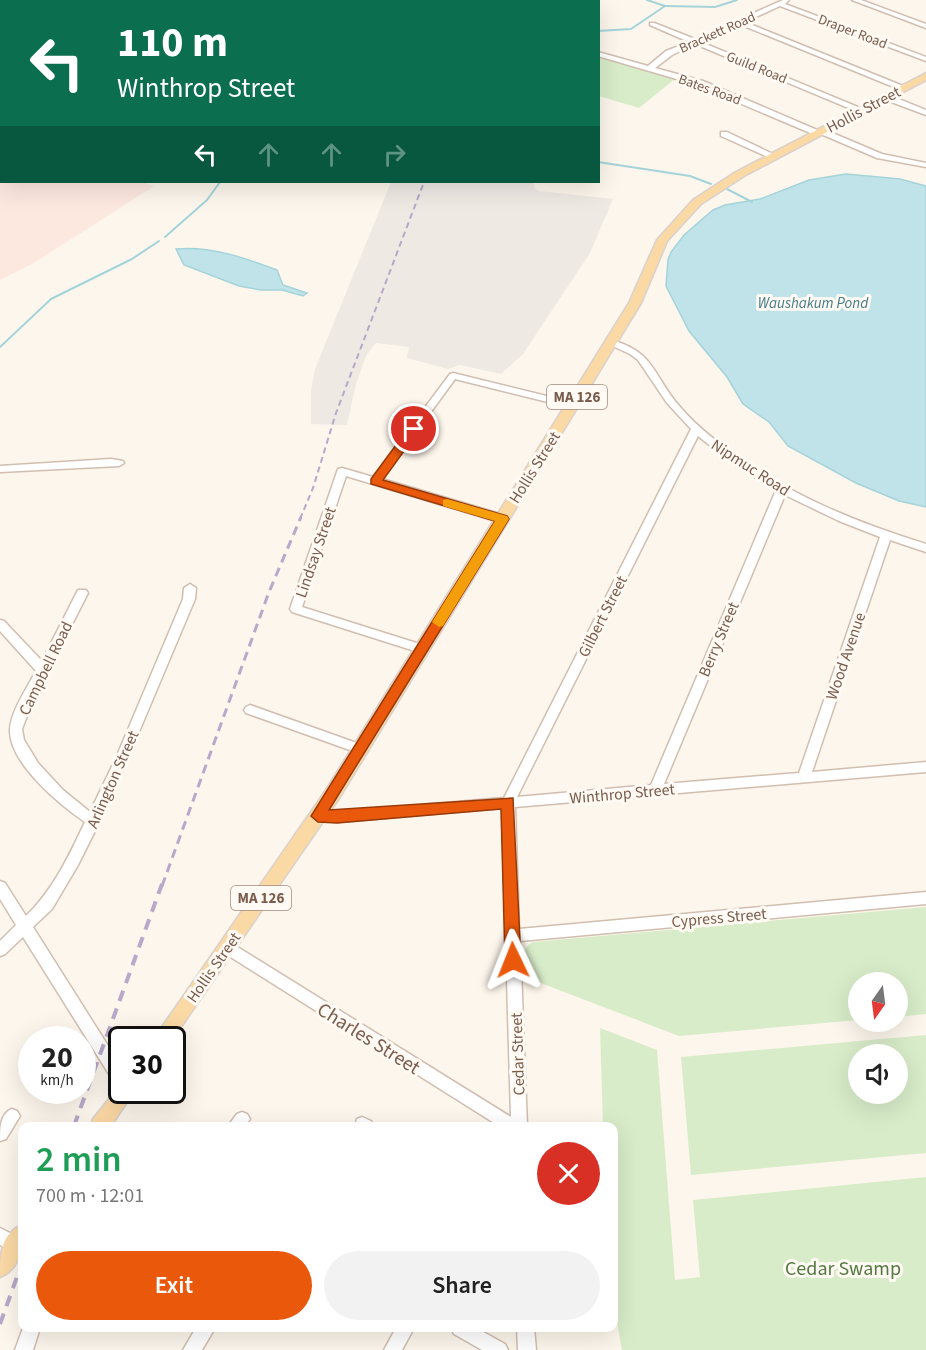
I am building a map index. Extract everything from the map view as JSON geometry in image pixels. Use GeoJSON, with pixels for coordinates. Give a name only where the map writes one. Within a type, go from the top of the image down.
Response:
{"type":"FeatureCollection","features":[{"type":"Feature","properties":{"kind":"main road","name":"Hollis Street"},"geometry":{"type":"LineString","coordinates":[[172,1026],[318,816],[360,749],[611,343],[639,294],[662,240],[678,221],[713,190],[926,76]]}},
{"type":"Feature","properties":{"kind":"main road"},"geometry":{"type":"LineString","coordinates":[[108,1122],[118,1104]]}},
{"type":"Feature","properties":{"kind":"main road"},"geometry":{"type":"LineString","coordinates":[[0,1267],[13,1239]]}},
{"type":"Feature","properties":{"kind":"street"},"geometry":{"type":"LineString","coordinates":[[855,0],[926,26]]}},
{"type":"Feature","properties":{"kind":"street","name":"Brackett Road"},"geometry":{"type":"LineString","coordinates":[[649,69],[669,53],[783,2]]}},
{"type":"Feature","properties":{"kind":"street","name":"Draper Road"},"geometry":{"type":"LineString","coordinates":[[783,2],[926,59]]}},
{"type":"Feature","properties":{"kind":"street"},"geometry":{"type":"LineString","coordinates":[[739,22],[904,88]]}},
{"type":"Feature","properties":{"kind":"street","name":"Guild Road"},"geometry":{"type":"LineString","coordinates":[[652,24],[861,110]]}},
{"type":"Feature","properties":{"kind":"street","name":"Bates Road"},"geometry":{"type":"LineString","coordinates":[[600,55],[700,83],[880,156],[926,165]]}},
{"type":"Feature","properties":{"kind":"street"},"geometry":{"type":"LineString","coordinates":[[885,97],[926,113]]}},
{"type":"Feature","properties":{"kind":"street"},"geometry":{"type":"LineString","coordinates":[[724,134],[773,156]]}},
{"type":"Feature","properties":{"kind":"street","name":"Nipmuc Road"},"geometry":{"type":"LineString","coordinates":[[611,343],[635,351],[644,359],[670,400],[696,429],[732,458],[782,489],[828,512],[926,548]]}},
{"type":"Feature","properties":{"kind":"street"},"geometry":{"type":"LineString","coordinates":[[502,519],[375,481],[453,376],[572,405]]}},
{"type":"Feature","properties":{"kind":"street","name":"Gilbert Street"},"geometry":{"type":"LineString","coordinates":[[508,802],[696,429]]}},
{"type":"Feature","properties":{"kind":"street"},"geometry":{"type":"LineString","coordinates":[[0,469],[111,462],[119,464]]}},
{"type":"Feature","properties":{"kind":"street","name":"Lindsay Street"},"geometry":{"type":"LineString","coordinates":[[375,481],[342,471],[296,609],[422,649]]}},
{"type":"Feature","properties":{"kind":"street","name":"Berry Street"},"geometry":{"type":"LineString","coordinates":[[655,790],[782,489]]}},
{"type":"Feature","properties":{"kind":"street","name":"Wood Avenue"},"geometry":{"type":"LineString","coordinates":[[804,777],[886,535]]}},
{"type":"Feature","properties":{"kind":"street","name":"Arlington Street"},"geometry":{"type":"LineString","coordinates":[[0,950],[47,905],[93,821],[189,599],[190,588]]}},
{"type":"Feature","properties":{"kind":"street","name":"Campbell Road"},"geometry":{"type":"LineString","coordinates":[[82,593],[43,670],[16,731],[19,743],[32,765],[54,789],[93,821]]}},
{"type":"Feature","properties":{"kind":"street"},"geometry":{"type":"LineString","coordinates":[[0,624],[43,670]]}},
{"type":"Feature","properties":{"kind":"street"},"geometry":{"type":"LineString","coordinates":[[250,710],[360,749]]}},
{"type":"Feature","properties":{"kind":"street","name":"Winthrop Street"},"geometry":{"type":"LineString","coordinates":[[318,816],[337,817],[926,767]]}},
{"type":"Feature","properties":{"kind":"street","name":"Cedar Street"},"geometry":{"type":"LineString","coordinates":[[508,802],[519,1122]]}},
{"type":"Feature","properties":{"kind":"street"},"geometry":{"type":"LineString","coordinates":[[0,887],[108,1060]]}},
{"type":"Feature","properties":{"kind":"street","name":"Cypress Street"},"geometry":{"type":"LineString","coordinates":[[513,936],[926,898]]}},
{"type":"Feature","properties":{"kind":"street","name":"Charles Street"},"geometry":{"type":"LineString","coordinates":[[226,947],[506,1122]]}},
{"type":"Feature","properties":{"kind":"street"},"geometry":{"type":"LineString","coordinates":[[0,1134],[12,1116]]}},
{"type":"Feature","properties":{"kind":"street"},"geometry":{"type":"LineString","coordinates":[[24,1350],[31,1332]]}},
{"type":"Feature","properties":{"kind":"street"},"geometry":{"type":"LineString","coordinates":[[192,1350],[203,1332]]}},
{"type":"Feature","properties":{"kind":"street"},"geometry":{"type":"LineString","coordinates":[[393,1350],[403,1332]]}},
{"type":"Feature","properties":{"kind":"street"},"geometry":{"type":"LineString","coordinates":[[467,1332],[499,1350]]}},
{"type":"Feature","properties":{"kind":"street"},"geometry":{"type":"LineString","coordinates":[[526,1332],[527,1350]]}},
{"type":"Feature","properties":{"kind":"shaded area"},"geometry":{"type":"Polygon","coordinates":[[[0,183],[144,183],[154,186],[34,263],[0,280],[0,183]]]}},
{"type":"Feature","properties":{"kind":"shaded area"},"geometry":{"type":"Polygon","coordinates":[[[391,183],[533,183],[535,189],[539,191],[613,199],[590,253],[523,354],[501,374],[460,365],[448,369],[407,358],[409,347],[376,343],[366,356],[356,384],[347,425],[311,424],[311,390],[315,369],[391,183]]]}},
{"type":"Feature","properties":{"kind":"green space"},"geometry":{"type":"Polygon","coordinates":[[[600,56],[676,78],[639,108],[600,96],[600,56]]]}},
{"type":"Feature","properties":{"kind":"green space"},"geometry":{"type":"Polygon","coordinates":[[[926,907],[926,1014],[908,1016],[908,972],[848,972],[848,1021],[679,1036],[525,977],[524,953],[533,942],[926,907]]]}},
{"type":"Feature","properties":{"kind":"green space","name":"Cedar Swamp"},"geometry":{"type":"Polygon","coordinates":[[[600,1028],[657,1050],[675,1280],[700,1277],[693,1200],[926,1177],[926,1350],[622,1350],[618,1328],[618,1122],[603,1122],[600,1028]]]}},
{"type":"Feature","properties":{"kind":"green space"},"geometry":{"type":"Polygon","coordinates":[[[926,1035],[926,1153],[691,1175],[681,1057],[926,1035]]]}},
{"type":"Feature","properties":{"kind":"water","name":"Waushakum Pond"},"geometry":{"type":"Polygon","coordinates":[[[846,174],[900,179],[926,186],[926,507],[899,501],[856,483],[788,446],[769,422],[743,404],[727,377],[689,331],[666,286],[668,260],[671,252],[684,235],[713,210],[725,205],[760,199],[809,180],[846,174]]]}},
{"type":"Feature","properties":{"kind":"water"},"geometry":{"type":"Polygon","coordinates":[[[176,249],[215,251],[253,261],[277,270],[283,285],[307,293],[303,296],[282,290],[261,290],[239,286],[184,265],[176,249]]]}},
{"type":"Feature","properties":{"kind":"waterway"},"geometry":{"type":"LineString","coordinates":[[647,0],[665,6]]}},
{"type":"Feature","properties":{"kind":"waterway"},"geometry":{"type":"LineString","coordinates":[[665,6],[715,7],[737,0]]}},
{"type":"Feature","properties":{"kind":"waterway"},"geometry":{"type":"LineString","coordinates":[[600,31],[631,29],[665,6]]}},
{"type":"Feature","properties":{"kind":"waterway"},"geometry":{"type":"LineString","coordinates":[[600,162],[690,176],[711,184]]}},
{"type":"Feature","properties":{"kind":"waterway"},"geometry":{"type":"LineString","coordinates":[[165,237],[207,200],[219,183]]}},
{"type":"Feature","properties":{"kind":"waterway"},"geometry":{"type":"LineString","coordinates":[[727,189],[752,202]]}},
{"type":"Feature","properties":{"kind":"waterway"},"geometry":{"type":"LineString","coordinates":[[0,347],[51,299],[132,259],[159,241]]}},
{"type":"Feature","properties":{"kind":"railway"},"geometry":{"type":"LineString","coordinates":[[300,519],[313,488],[336,413],[424,183]]}},
{"type":"Feature","properties":{"kind":"railway"},"geometry":{"type":"LineString","coordinates":[[162,886],[269,592],[301,517]]}},
{"type":"Feature","properties":{"kind":"railway"},"geometry":{"type":"LineString","coordinates":[[75,1122],[162,884]]}},
{"type":"Feature","properties":{"kind":"railway"},"geometry":{"type":"LineString","coordinates":[[0,1324],[18,1274]]}},
{"type":"Feature","properties":{"kind":"slow traffic"},"geometry":{"type":"LineString","coordinates":[[439,622],[502,519],[447,503]]}},
{"type":"Feature","properties":{"kind":"route"},"geometry":{"type":"LineString","coordinates":[[414,429],[375,481],[502,519],[318,816],[337,817],[508,802],[513,960]]}}]}
